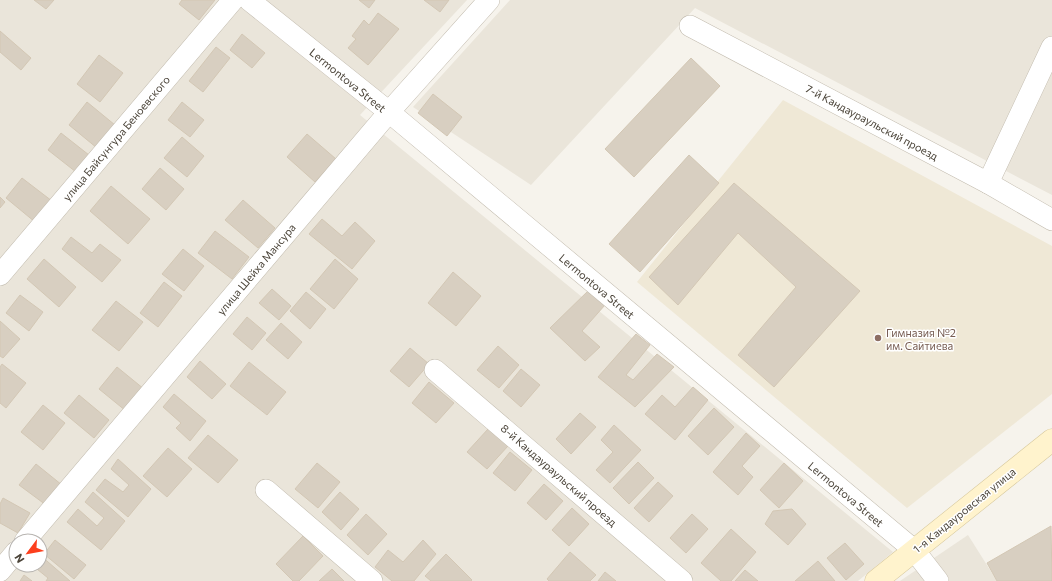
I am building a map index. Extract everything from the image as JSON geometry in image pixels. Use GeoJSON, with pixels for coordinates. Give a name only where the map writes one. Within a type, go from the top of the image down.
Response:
{"type":"FeatureCollection","features":[{"type":"Feature","properties":{"kind":"street","name":"улица Байсунгура Беноевского"},"geometry":{"type":"LineString","coordinates":[[0,275],[233,0]]}},
{"type":"Feature","properties":{"kind":"street","name":"Lermontova Street"},"geometry":{"type":"LineString","coordinates":[[249,0],[389,112],[914,550],[938,581]]}},
{"type":"Feature","properties":{"kind":"street","name":"улица Шейха Мансура"},"geometry":{"type":"LineString","coordinates":[[32,533],[389,112],[489,0]]}},
{"type":"Feature","properties":{"kind":"street","name":"7-й Кандаураульский проезд"},"geometry":{"type":"LineString","coordinates":[[690,26],[988,183],[1052,220]]}},
{"type":"Feature","properties":{"kind":"street"},"geometry":{"type":"LineString","coordinates":[[988,183],[1052,47]]}},
{"type":"Feature","properties":{"kind":"street","name":"8-й Кандаураульский проезд"},"geometry":{"type":"LineString","coordinates":[[435,370],[682,581]]}},
{"type":"Feature","properties":{"kind":"street","name":"1-я Кандауровская улица"},"geometry":{"type":"LineString","coordinates":[[876,581],[1052,440]]}},
{"type":"Feature","properties":{"kind":"street"},"geometry":{"type":"LineString","coordinates":[[266,490],[372,581]]}},
{"type":"Feature","properties":{"kind":"street"},"geometry":{"type":"LineString","coordinates":[[0,571],[8,562]]}},
{"type":"Feature","properties":{"kind":"shaded area"},"geometry":{"type":"Polygon","coordinates":[[[0,0],[467,0],[360,115],[893,552],[858,581],[0,581],[0,0]]]}},
{"type":"Feature","properties":{"kind":"shaded area"},"geometry":{"type":"Polygon","coordinates":[[[510,0],[1052,0],[1052,195],[695,8],[531,185],[413,107],[510,0]]]}},
{"type":"Feature","properties":{"kind":"shaded area","name":"Гимназия №2 им. Сайтиева"},"geometry":{"type":"Polygon","coordinates":[[[783,100],[1052,246],[1052,394],[907,508],[637,282],[783,100]]]}},
{"type":"Feature","properties":{"kind":"shaded area"},"geometry":{"type":"Polygon","coordinates":[[[968,535],[997,581],[900,581],[968,535]]]}},
{"type":"Feature","properties":{"kind":"building"},"geometry":{"type":"Polygon","coordinates":[[[34,0],[54,0],[46,9],[34,0]]]}},
{"type":"Feature","properties":{"kind":"building"},"geometry":{"type":"Polygon","coordinates":[[[182,0],[215,0],[199,20],[179,4],[182,0]]]}},
{"type":"Feature","properties":{"kind":"building"},"geometry":{"type":"Polygon","coordinates":[[[359,0],[375,0],[369,8],[359,0]]]}},
{"type":"Feature","properties":{"kind":"building"},"geometry":{"type":"Polygon","coordinates":[[[424,0],[449,0],[440,12],[424,0]]]}},
{"type":"Feature","properties":{"kind":"building"},"geometry":{"type":"Polygon","coordinates":[[[378,13],[399,29],[368,65],[348,48],[356,39],[352,36],[364,20],[369,25],[378,13]]]}},
{"type":"Feature","properties":{"kind":"building"},"geometry":{"type":"Polygon","coordinates":[[[0,31],[31,58],[21,70],[0,52],[0,31]]]}},
{"type":"Feature","properties":{"kind":"building"},"geometry":{"type":"Polygon","coordinates":[[[242,34],[265,53],[252,68],[230,50],[242,34]]]}},
{"type":"Feature","properties":{"kind":"building"},"geometry":{"type":"Polygon","coordinates":[[[216,47],[230,58],[203,92],[189,81],[216,47]]]}},
{"type":"Feature","properties":{"kind":"building"},"geometry":{"type":"Polygon","coordinates":[[[99,55],[123,73],[100,102],[77,84],[99,55]]]}},
{"type":"Feature","properties":{"kind":"building"},"geometry":{"type":"Polygon","coordinates":[[[691,58],[720,86],[634,177],[605,149],[691,58]]]}},
{"type":"Feature","properties":{"kind":"building"},"geometry":{"type":"Polygon","coordinates":[[[433,94],[462,117],[447,136],[418,113],[433,94]]]}},
{"type":"Feature","properties":{"kind":"building"},"geometry":{"type":"Polygon","coordinates":[[[87,102],[115,125],[97,148],[69,125],[87,102]]]}},
{"type":"Feature","properties":{"kind":"building"},"geometry":{"type":"Polygon","coordinates":[[[182,102],[204,120],[190,137],[168,120],[182,102]]]}},
{"type":"Feature","properties":{"kind":"building"},"geometry":{"type":"Polygon","coordinates":[[[61,133],[89,155],[76,172],[48,150],[61,133]]]}},
{"type":"Feature","properties":{"kind":"building"},"geometry":{"type":"Polygon","coordinates":[[[307,134],[336,159],[315,182],[287,157],[307,134]]]}},
{"type":"Feature","properties":{"kind":"building"},"geometry":{"type":"Polygon","coordinates":[[[182,137],[204,156],[187,177],[164,158],[182,137]]]}},
{"type":"Feature","properties":{"kind":"building"},"geometry":{"type":"Polygon","coordinates":[[[689,155],[719,183],[640,272],[609,244],[689,155]]]}},
{"type":"Feature","properties":{"kind":"building"},"geometry":{"type":"Polygon","coordinates":[[[160,168],[184,189],[166,210],[142,189],[160,168]]]}},
{"type":"Feature","properties":{"kind":"building"},"geometry":{"type":"Polygon","coordinates":[[[22,178],[52,201],[35,222],[6,198],[22,178]]]}},
{"type":"Feature","properties":{"kind":"building"},"geometry":{"type":"Polygon","coordinates":[[[734,183],[860,291],[774,387],[738,355],[796,287],[738,233],[678,305],[649,277],[734,183]]]}},
{"type":"Feature","properties":{"kind":"building"},"geometry":{"type":"Polygon","coordinates":[[[111,186],[150,219],[128,244],[90,211],[111,186]]]}},
{"type":"Feature","properties":{"kind":"building"},"geometry":{"type":"Polygon","coordinates":[[[0,197],[5,202],[0,208],[0,197]]]}},
{"type":"Feature","properties":{"kind":"building"},"geometry":{"type":"Polygon","coordinates":[[[243,200],[275,228],[258,248],[225,220],[243,200]]]}},
{"type":"Feature","properties":{"kind":"building"},"geometry":{"type":"Polygon","coordinates":[[[322,219],[342,236],[355,222],[375,241],[352,269],[309,234],[322,219]]]}},
{"type":"Feature","properties":{"kind":"building"},"geometry":{"type":"Polygon","coordinates":[[[215,231],[249,257],[232,279],[198,253],[215,231]]]}},
{"type":"Feature","properties":{"kind":"building"},"geometry":{"type":"Polygon","coordinates":[[[71,237],[92,253],[100,244],[121,260],[102,282],[62,249],[71,237]]]}},
{"type":"Feature","properties":{"kind":"building"},"geometry":{"type":"Polygon","coordinates":[[[183,249],[204,266],[184,291],[162,274],[183,249]]]}},
{"type":"Feature","properties":{"kind":"building"},"geometry":{"type":"Polygon","coordinates":[[[44,259],[76,287],[59,307],[27,279],[44,259]]]}},
{"type":"Feature","properties":{"kind":"building"},"geometry":{"type":"Polygon","coordinates":[[[335,259],[358,279],[334,309],[310,289],[335,259]]]}},
{"type":"Feature","properties":{"kind":"building"},"geometry":{"type":"Polygon","coordinates":[[[453,272],[481,296],[456,326],[428,303],[453,272]]]}},
{"type":"Feature","properties":{"kind":"building"},"geometry":{"type":"Polygon","coordinates":[[[164,282],[182,296],[158,327],[140,313],[164,282]]]}},
{"type":"Feature","properties":{"kind":"building"},"geometry":{"type":"Polygon","coordinates":[[[272,289],[291,306],[279,320],[259,303],[272,289]]]}},
{"type":"Feature","properties":{"kind":"building"},"geometry":{"type":"Polygon","coordinates":[[[589,290],[605,305],[582,331],[600,347],[585,361],[550,328],[589,290]]]}},
{"type":"Feature","properties":{"kind":"building"},"geometry":{"type":"Polygon","coordinates":[[[306,292],[326,309],[310,329],[290,311],[306,292]]]}},
{"type":"Feature","properties":{"kind":"building"},"geometry":{"type":"Polygon","coordinates":[[[20,295],[43,312],[29,331],[6,313],[20,295]]]}},
{"type":"Feature","properties":{"kind":"building"},"geometry":{"type":"Polygon","coordinates":[[[116,301],[143,322],[119,351],[92,330],[116,301]]]}},
{"type":"Feature","properties":{"kind":"building"},"geometry":{"type":"Polygon","coordinates":[[[247,317],[266,333],[252,350],[233,334],[247,317]]]}},
{"type":"Feature","properties":{"kind":"building"},"geometry":{"type":"Polygon","coordinates":[[[0,321],[20,339],[3,358],[0,356],[0,321]]]}},
{"type":"Feature","properties":{"kind":"building"},"geometry":{"type":"Polygon","coordinates":[[[281,323],[302,342],[288,359],[266,340],[281,323]]]}},
{"type":"Feature","properties":{"kind":"building"},"geometry":{"type":"Polygon","coordinates":[[[636,334],[650,345],[626,375],[633,380],[657,354],[674,367],[635,407],[598,377],[636,334]]]}},
{"type":"Feature","properties":{"kind":"building"},"geometry":{"type":"Polygon","coordinates":[[[498,346],[519,365],[499,388],[477,370],[498,346]]]}},
{"type":"Feature","properties":{"kind":"building"},"geometry":{"type":"Polygon","coordinates":[[[410,348],[429,364],[409,387],[390,371],[410,348]]]}},
{"type":"Feature","properties":{"kind":"building"},"geometry":{"type":"Polygon","coordinates":[[[200,361],[226,384],[212,399],[187,377],[200,361]]]}},
{"type":"Feature","properties":{"kind":"building"},"geometry":{"type":"Polygon","coordinates":[[[249,362],[286,392],[267,415],[230,386],[249,362]]]}},
{"type":"Feature","properties":{"kind":"building"},"geometry":{"type":"Polygon","coordinates":[[[2,364],[26,383],[6,408],[0,403],[0,367],[2,364]]]}},
{"type":"Feature","properties":{"kind":"building"},"geometry":{"type":"Polygon","coordinates":[[[117,367],[144,389],[126,411],[99,389],[117,367]]]}},
{"type":"Feature","properties":{"kind":"building"},"geometry":{"type":"Polygon","coordinates":[[[521,369],[540,385],[521,407],[503,391],[521,369]]]}},
{"type":"Feature","properties":{"kind":"building"},"geometry":{"type":"Polygon","coordinates":[[[429,382],[454,403],[436,423],[412,403],[429,382]]]}},
{"type":"Feature","properties":{"kind":"building"},"geometry":{"type":"Polygon","coordinates":[[[693,387],[708,400],[675,440],[645,414],[662,395],[675,407],[693,387]]]}},
{"type":"Feature","properties":{"kind":"building"},"geometry":{"type":"Polygon","coordinates":[[[174,394],[206,421],[190,441],[176,428],[181,423],[163,407],[174,394]]]}},
{"type":"Feature","properties":{"kind":"building"},"geometry":{"type":"Polygon","coordinates":[[[79,395],[109,420],[94,438],[64,413],[79,395]]]}},
{"type":"Feature","properties":{"kind":"building"},"geometry":{"type":"Polygon","coordinates":[[[43,405],[65,423],[43,450],[21,432],[43,405]]]}},
{"type":"Feature","properties":{"kind":"building"},"geometry":{"type":"Polygon","coordinates":[[[714,408],[734,427],[708,455],[688,436],[714,408]]]}},
{"type":"Feature","properties":{"kind":"building"},"geometry":{"type":"Polygon","coordinates":[[[580,413],[596,427],[571,454],[556,439],[580,413]]]}},
{"type":"Feature","properties":{"kind":"building"},"geometry":{"type":"Polygon","coordinates":[[[614,425],[641,450],[610,483],[596,470],[613,452],[601,440],[614,425]]]}},
{"type":"Feature","properties":{"kind":"building"},"geometry":{"type":"Polygon","coordinates":[[[488,429],[508,446],[487,469],[467,452],[488,429]]]}},
{"type":"Feature","properties":{"kind":"building"},"geometry":{"type":"Polygon","coordinates":[[[746,433],[760,446],[742,466],[753,477],[738,495],[713,472],[746,433]]]}},
{"type":"Feature","properties":{"kind":"building"},"geometry":{"type":"Polygon","coordinates":[[[208,435],[238,460],[218,483],[188,458],[208,435]]]}},
{"type":"Feature","properties":{"kind":"building"},"geometry":{"type":"Polygon","coordinates":[[[168,448],[192,469],[167,497],[143,476],[168,448]]]}},
{"type":"Feature","properties":{"kind":"building"},"geometry":{"type":"Polygon","coordinates":[[[510,452],[532,470],[515,491],[493,473],[510,452]]]}},
{"type":"Feature","properties":{"kind":"building"},"geometry":{"type":"Polygon","coordinates":[[[118,459],[151,489],[128,517],[96,490],[105,479],[123,492],[129,485],[111,469],[118,459]]]}},
{"type":"Feature","properties":{"kind":"building"},"geometry":{"type":"Polygon","coordinates":[[[638,462],[654,478],[629,504],[613,488],[638,462]]]}},
{"type":"Feature","properties":{"kind":"building"},"geometry":{"type":"Polygon","coordinates":[[[317,463],[340,482],[318,508],[295,489],[317,463]]]}},
{"type":"Feature","properties":{"kind":"building"},"geometry":{"type":"Polygon","coordinates":[[[784,463],[803,481],[779,508],[760,490],[784,463]]]}},
{"type":"Feature","properties":{"kind":"building"},"geometry":{"type":"Polygon","coordinates":[[[36,464],[62,485],[46,505],[19,485],[36,464]]]}},
{"type":"Feature","properties":{"kind":"building"},"geometry":{"type":"Polygon","coordinates":[[[658,482],[673,496],[649,522],[634,508],[658,482]]]}},
{"type":"Feature","properties":{"kind":"building"},"geometry":{"type":"Polygon","coordinates":[[[544,484],[563,501],[546,520],[527,503],[544,484]]]}},
{"type":"Feature","properties":{"kind":"building"},"geometry":{"type":"Polygon","coordinates":[[[93,492],[125,521],[101,550],[67,522],[78,509],[97,526],[104,518],[85,502],[93,492]]]}},
{"type":"Feature","properties":{"kind":"building"},"geometry":{"type":"Polygon","coordinates":[[[340,492],[359,509],[341,530],[322,512],[340,492]]]}},
{"type":"Feature","properties":{"kind":"building"},"geometry":{"type":"Polygon","coordinates":[[[3,498],[30,513],[18,533],[0,523],[0,504],[3,498]]]}},
{"type":"Feature","properties":{"kind":"building"},"geometry":{"type":"Polygon","coordinates":[[[572,508],[589,524],[569,546],[552,530],[572,508]]]}},
{"type":"Feature","properties":{"kind":"building"},"geometry":{"type":"Polygon","coordinates":[[[792,509],[806,524],[788,545],[765,524],[773,511],[792,509]]]}},
{"type":"Feature","properties":{"kind":"building"},"geometry":{"type":"Polygon","coordinates":[[[366,514],[387,534],[368,555],[347,535],[366,514]]]}},
{"type":"Feature","properties":{"kind":"building"},"geometry":{"type":"Polygon","coordinates":[[[692,514],[708,529],[686,553],[670,538],[692,514]]]}},
{"type":"Feature","properties":{"kind":"building"},"geometry":{"type":"Polygon","coordinates":[[[1051,526],[1052,581],[997,581],[987,563],[1051,526]]]}},
{"type":"Feature","properties":{"kind":"building"},"geometry":{"type":"Polygon","coordinates":[[[731,529],[756,552],[731,581],[721,581],[701,563],[731,529]]]}},
{"type":"Feature","properties":{"kind":"building"},"geometry":{"type":"Polygon","coordinates":[[[303,536],[323,556],[299,581],[293,581],[276,564],[303,536]]]}},
{"type":"Feature","properties":{"kind":"building"},"geometry":{"type":"Polygon","coordinates":[[[55,540],[86,565],[74,579],[48,557],[48,549],[55,540]]]}},
{"type":"Feature","properties":{"kind":"building"},"geometry":{"type":"Polygon","coordinates":[[[423,540],[436,554],[414,581],[392,581],[375,567],[388,550],[403,562],[423,540]]]}},
{"type":"Feature","properties":{"kind":"building"},"geometry":{"type":"Polygon","coordinates":[[[845,543],[864,564],[846,580],[827,558],[845,543]]]}},
{"type":"Feature","properties":{"kind":"building"},"geometry":{"type":"Polygon","coordinates":[[[570,552],[596,575],[590,581],[549,581],[547,579],[570,552]]]}},
{"type":"Feature","properties":{"kind":"building"},"geometry":{"type":"Polygon","coordinates":[[[446,554],[472,580],[471,581],[431,581],[425,576],[446,554]]]}},
{"type":"Feature","properties":{"kind":"building"},"geometry":{"type":"Polygon","coordinates":[[[818,561],[835,581],[795,581],[818,561]]]}},
{"type":"Feature","properties":{"kind":"building"},"geometry":{"type":"Polygon","coordinates":[[[48,562],[70,581],[46,581],[48,578],[42,573],[48,573],[48,562]]]}},
{"type":"Feature","properties":{"kind":"building"},"geometry":{"type":"Polygon","coordinates":[[[332,569],[344,581],[319,581],[332,569]]]}},
{"type":"Feature","properties":{"kind":"building"},"geometry":{"type":"Polygon","coordinates":[[[745,570],[758,581],[735,581],[745,570]]]}},
{"type":"Feature","properties":{"kind":"building"},"geometry":{"type":"Polygon","coordinates":[[[605,572],[616,581],[598,581],[605,572]]]}},
{"type":"Feature","properties":{"kind":"building"},"geometry":{"type":"Polygon","coordinates":[[[24,575],[32,581],[20,581],[24,575]]]}},
{"type":"Feature","properties":{"kind":"place","name":"Гимназия №2 им. Сайтиева"},"geometry":{"type":"Point","coordinates":[878,338]}}]}
